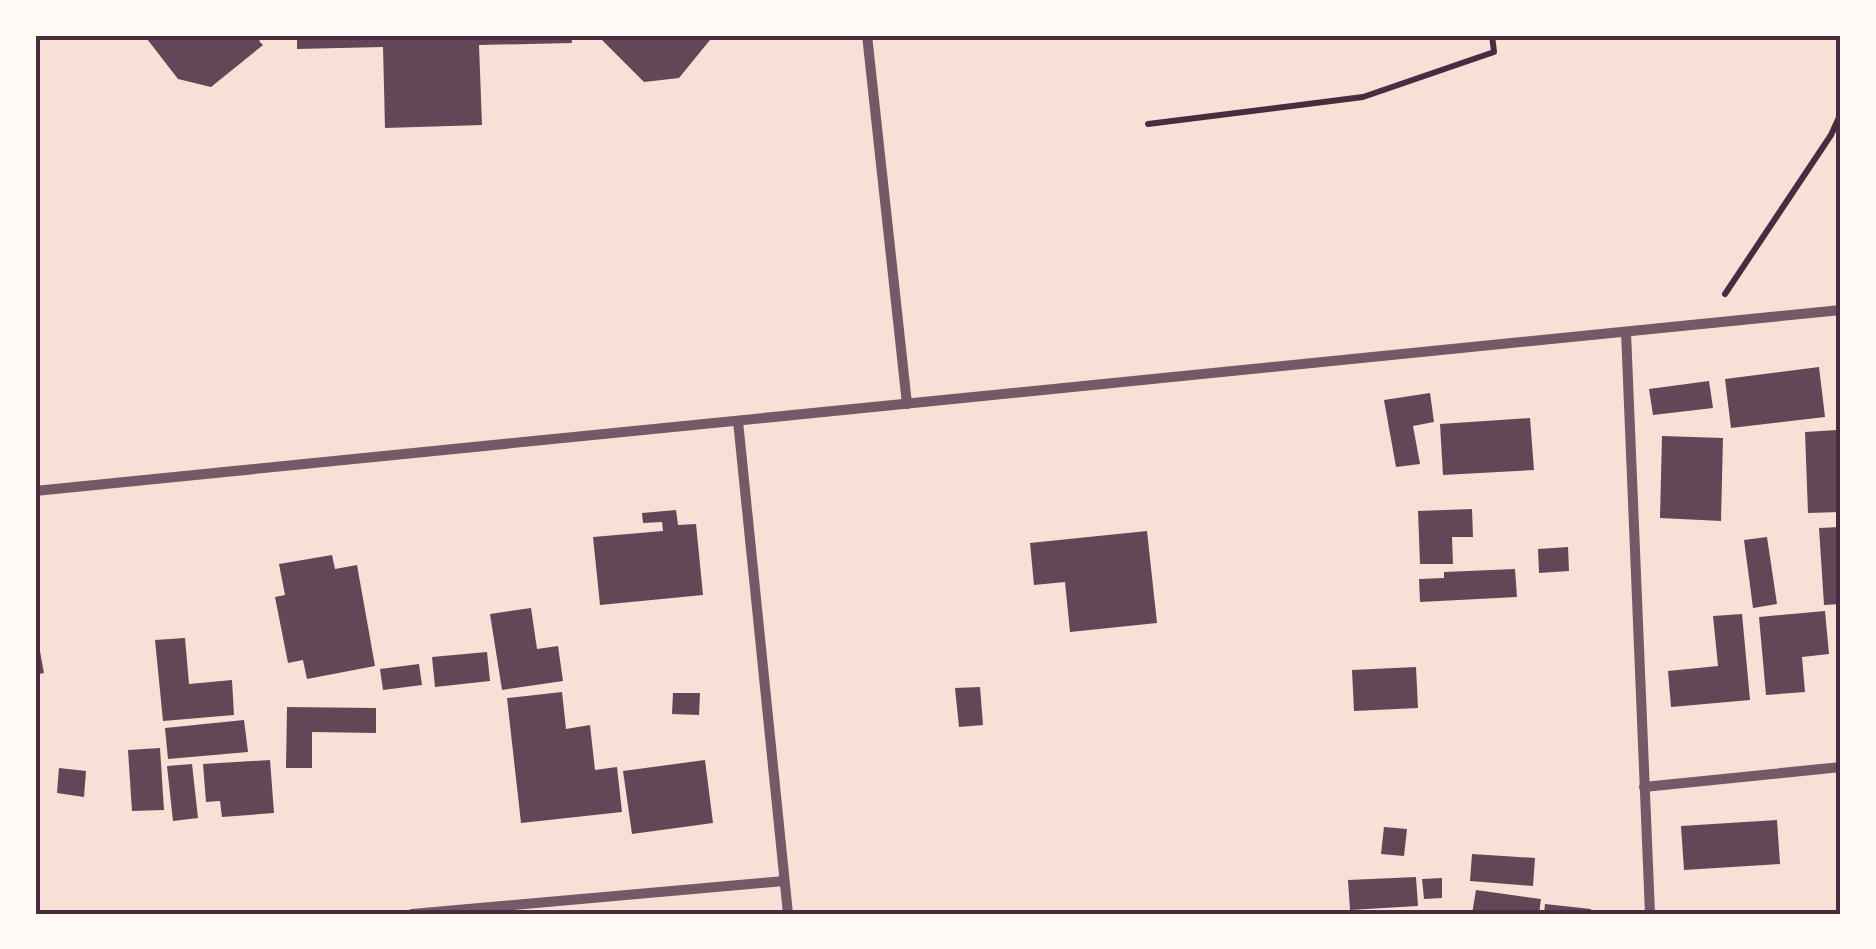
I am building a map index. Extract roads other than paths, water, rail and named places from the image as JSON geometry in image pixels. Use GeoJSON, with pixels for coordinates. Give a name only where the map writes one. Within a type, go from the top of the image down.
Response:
{"type":"FeatureCollection","features":[{"type":"Feature","properties":{"kind":"street"},"geometry":{"type":"LineString","coordinates":[[867,35],[907,404]]}},
{"type":"Feature","properties":{"kind":"street"},"geometry":{"type":"LineString","coordinates":[[35,491],[1841,310]]}},
{"type":"Feature","properties":{"kind":"street"},"geometry":{"type":"LineString","coordinates":[[1626,332],[1650,914]]}},
{"type":"Feature","properties":{"kind":"street"},"geometry":{"type":"LineString","coordinates":[[738,421],[788,914]]}},
{"type":"Feature","properties":{"kind":"street"},"geometry":{"type":"LineString","coordinates":[[1644,786],[1841,766]]}},
{"type":"Feature","properties":{"kind":"street"},"geometry":{"type":"LineString","coordinates":[[412,914],[784,881]]}}]}
